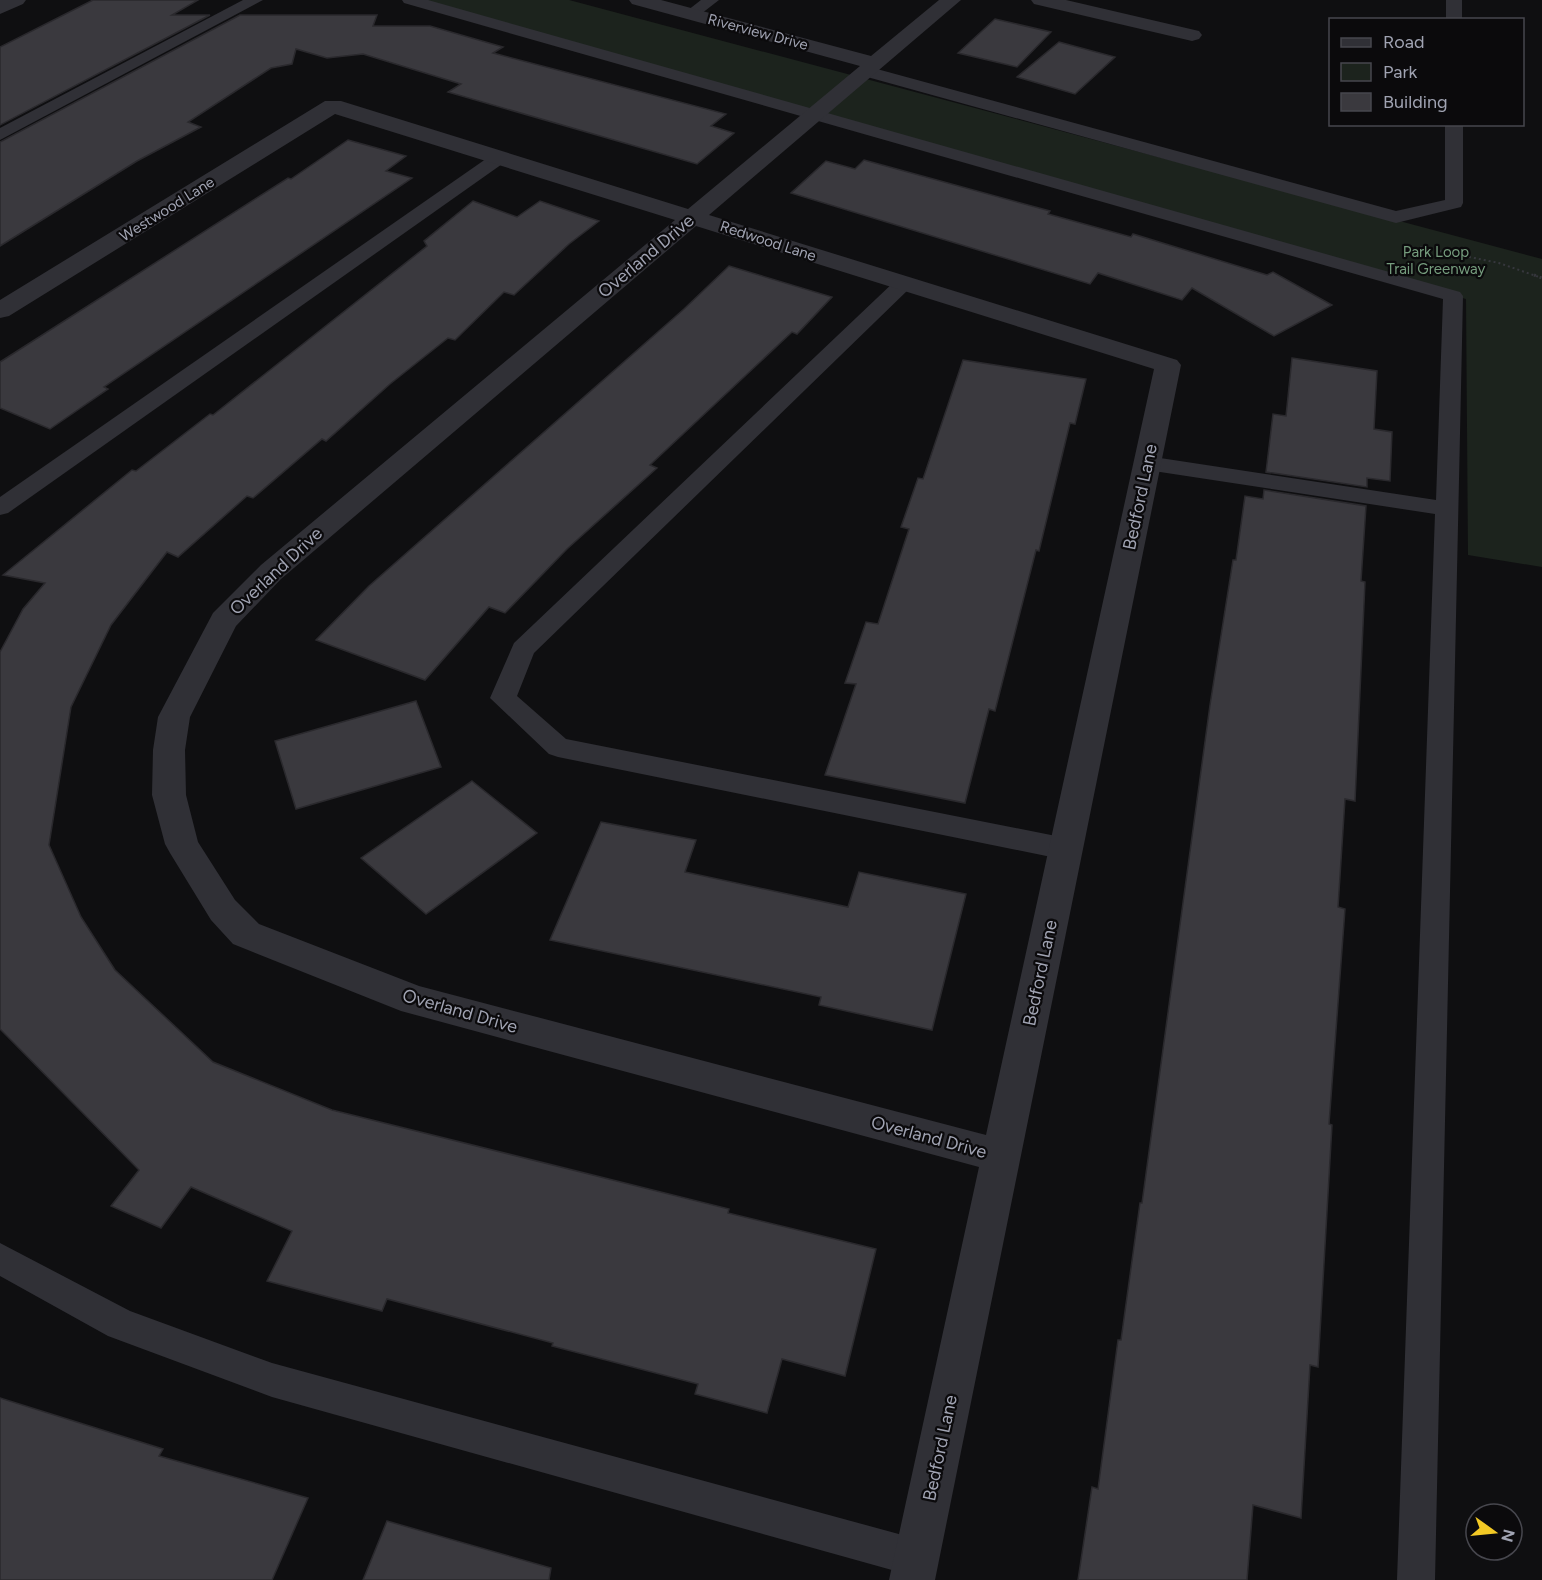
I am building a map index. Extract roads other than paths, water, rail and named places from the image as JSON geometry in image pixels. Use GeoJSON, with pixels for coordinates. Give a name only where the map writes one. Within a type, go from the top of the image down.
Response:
{"type":"FeatureCollection","features":[{"type":"Feature","properties":{"kind":"street"},"geometry":{"type":"LineString","coordinates":[[0,8],[16,0]]}},
{"type":"Feature","properties":{"kind":"street","name":"Riverview Drive"},"geometry":{"type":"LineString","coordinates":[[639,0],[871,67]]}},
{"type":"Feature","properties":{"kind":"street","name":"Overland Drive"},"geometry":{"type":"LineString","coordinates":[[951,0],[271,572],[224,620],[174,717],[169,750],[169,795],[182,844],[223,910],[246,934],[414,1000],[1002,1156]]}},
{"type":"Feature","properties":{"kind":"street"},"geometry":{"type":"LineString","coordinates":[[1041,0],[1192,35]]}},
{"type":"Feature","properties":{"kind":"street","name":"Redwood Lane"},"geometry":{"type":"LineString","coordinates":[[333,106],[1168,365]]}},
{"type":"Feature","properties":{"kind":"street","name":"Westwood Lane"},"geometry":{"type":"LineString","coordinates":[[0,311],[333,106]]}},
{"type":"Feature","properties":{"kind":"street","name":"Bedford Lane"},"geometry":{"type":"LineString","coordinates":[[914,1569],[1168,365]]}},
{"type":"Feature","properties":{"kind":"lane"},"geometry":{"type":"LineString","coordinates":[[0,135],[255,0]]}},
{"type":"Feature","properties":{"kind":"lane"},"geometry":{"type":"LineString","coordinates":[[410,0],[1453,296],[1416,1580]]}},
{"type":"Feature","properties":{"kind":"lane"},"geometry":{"type":"LineString","coordinates":[[691,14],[711,0]]}},
{"type":"Feature","properties":{"kind":"lane"},"geometry":{"type":"LineString","coordinates":[[1454,0],[1454,18]]}},
{"type":"Feature","properties":{"kind":"lane"},"geometry":{"type":"LineString","coordinates":[[871,67],[1396,217],[1454,203],[1454,126]]}},
{"type":"Feature","properties":{"kind":"lane"},"geometry":{"type":"LineString","coordinates":[[0,507],[499,158]]}},
{"type":"Feature","properties":{"kind":"lane"},"geometry":{"type":"LineString","coordinates":[[903,284],[522,649],[503,698],[558,747],[1066,849]]}},
{"type":"Feature","properties":{"kind":"lane"},"geometry":{"type":"LineString","coordinates":[[1148,463],[1447,509]]}},
{"type":"Feature","properties":{"kind":"lane"},"geometry":{"type":"LineString","coordinates":[[0,1259],[120,1324],[272,1380],[914,1569]]}},
{"type":"Feature","properties":{"kind":"park label","name":"Park Loop Trail Greenway"},"geometry":{"type":"Point","coordinates":[1436,260]}}]}
